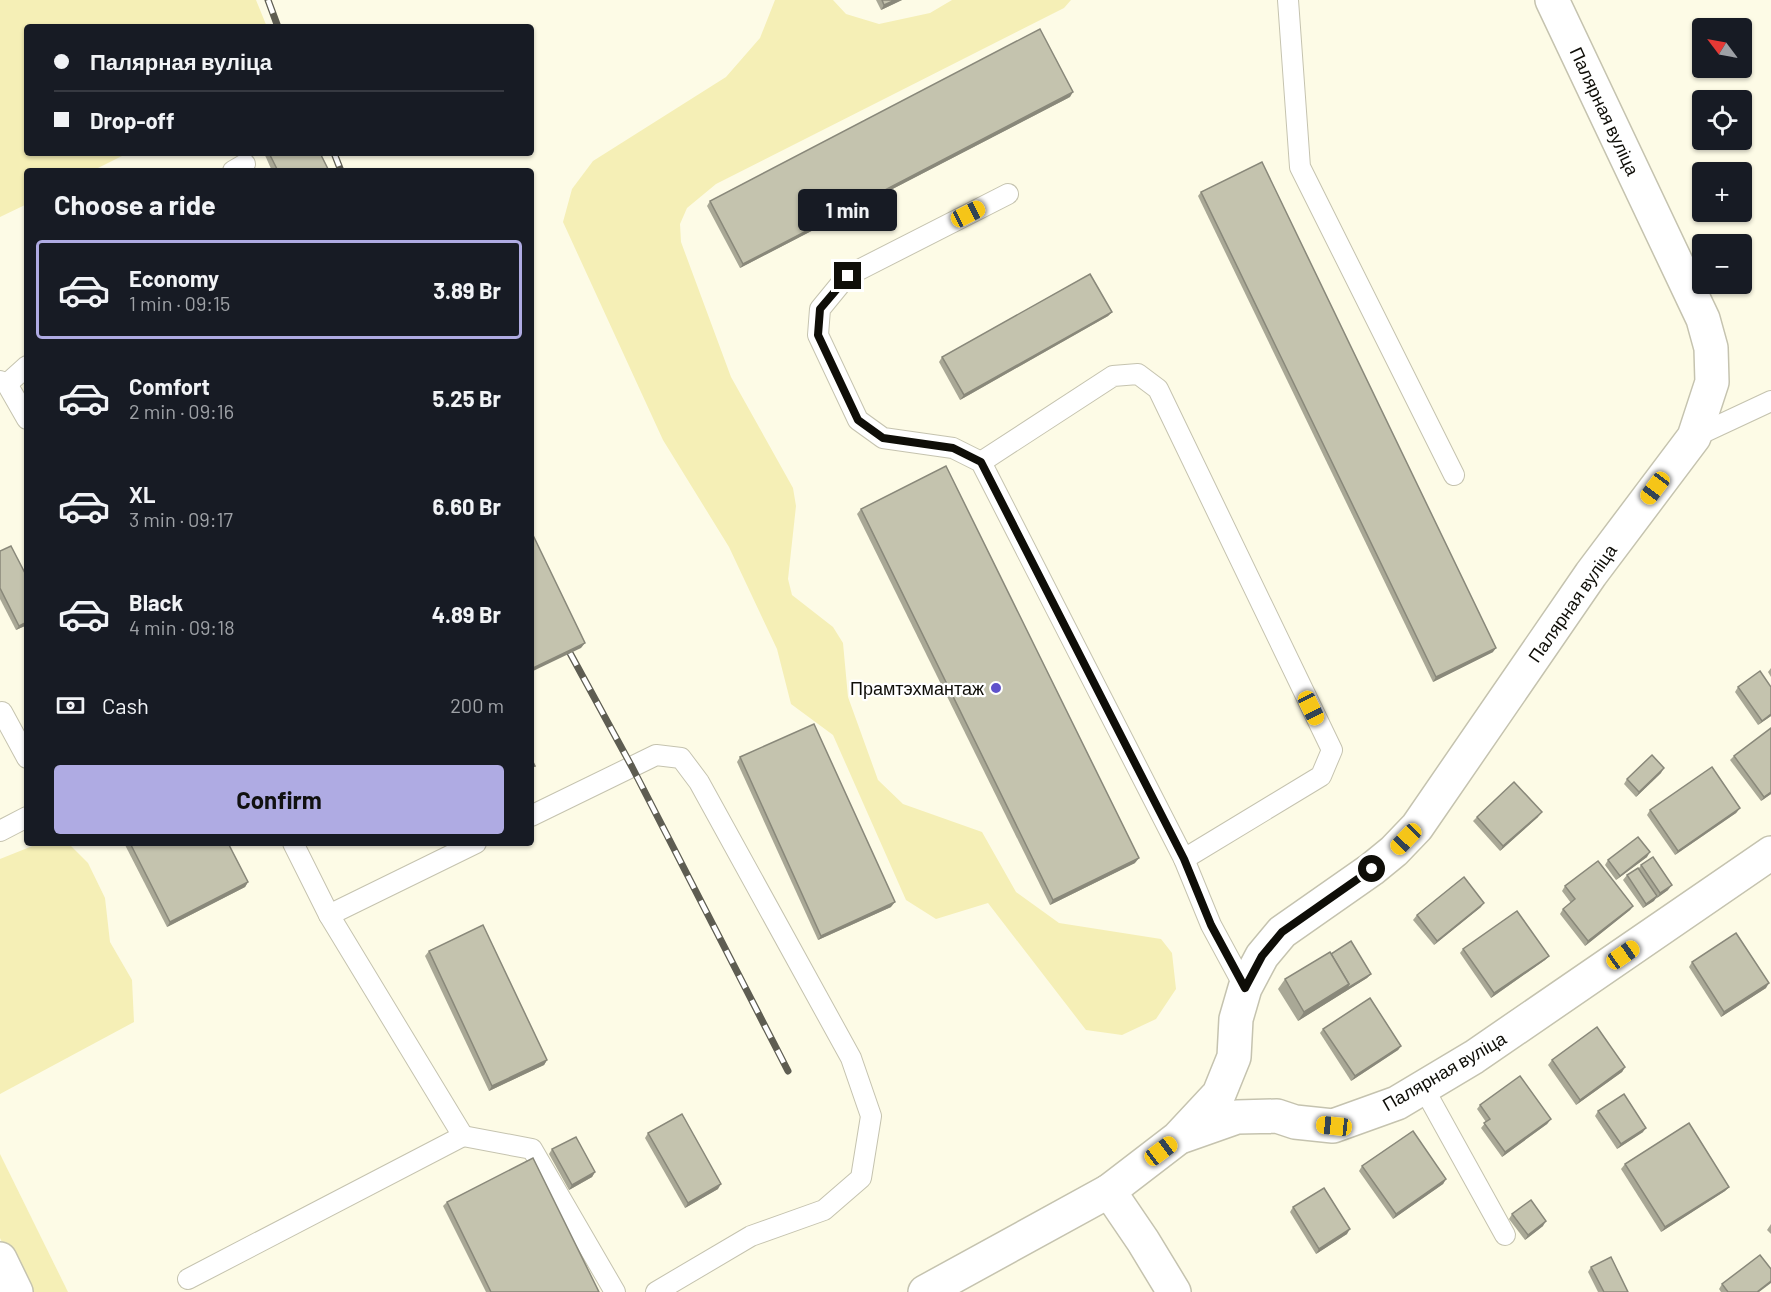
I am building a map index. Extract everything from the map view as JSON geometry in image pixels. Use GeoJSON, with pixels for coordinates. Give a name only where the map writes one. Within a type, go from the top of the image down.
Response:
{"type":"FeatureCollection","features":[{"type":"Feature","properties":{"kind":"street","name":"Палярная вуліца"},"geometry":{"type":"LineString","coordinates":[[925,1292],[1109,1191],[1178,1138],[1219,1094],[1234,1057],[1236,1019],[1245,988],[1262,956],[1282,932],[1372,869],[1417,827],[1591,574],[1694,437],[1712,382],[1711,348],[1703,319],[1552,0]]}},
{"type":"Feature","properties":{"kind":"street","name":"Палярная вуліца"},"geometry":{"type":"LineString","coordinates":[[1178,1138],[1237,1117],[1277,1116],[1295,1122],[1334,1126],[1397,1103],[1474,1057],[1771,853]]}},
{"type":"Feature","properties":{"kind":"street"},"geometry":{"type":"LineString","coordinates":[[1109,1191],[1174,1292]]}},
{"type":"Feature","properties":{"kind":"street"},"geometry":{"type":"LineString","coordinates":[[0,1258],[16,1292]]}},
{"type":"Feature","properties":{"kind":"lane"},"geometry":{"type":"LineString","coordinates":[[1288,0],[1300,167],[1454,475]]}},
{"type":"Feature","properties":{"kind":"lane"},"geometry":{"type":"LineString","coordinates":[[1008,194],[848,276],[820,309],[818,335],[858,420],[883,438],[953,448],[981,462],[1184,859],[1211,925],[1245,988]]}},
{"type":"Feature","properties":{"kind":"lane"},"geometry":{"type":"LineString","coordinates":[[24,368],[4,383],[24,413]]}},
{"type":"Feature","properties":{"kind":"lane"},"geometry":{"type":"LineString","coordinates":[[981,462],[1113,376],[1138,374],[1158,389],[1332,750],[1321,776],[1184,859]]}},
{"type":"Feature","properties":{"kind":"lane"},"geometry":{"type":"LineString","coordinates":[[1694,437],[1771,401]]}},
{"type":"Feature","properties":{"kind":"lane"},"geometry":{"type":"LineString","coordinates":[[0,713],[2,711],[24,752]]}},
{"type":"Feature","properties":{"kind":"lane"},"geometry":{"type":"LineString","coordinates":[[534,815],[656,755],[681,758],[699,782],[851,1058],[871,1116],[861,1178],[824,1210],[751,1236],[657,1292]]}},
{"type":"Feature","properties":{"kind":"lane"},"geometry":{"type":"LineString","coordinates":[[0,831],[24,819]]}},
{"type":"Feature","properties":{"kind":"lane"},"geometry":{"type":"LineString","coordinates":[[294,846],[329,915],[463,1136]]}},
{"type":"Feature","properties":{"kind":"lane"},"geometry":{"type":"LineString","coordinates":[[329,915],[470,846]]}},
{"type":"Feature","properties":{"kind":"lane"},"geometry":{"type":"LineString","coordinates":[[1423,1088],[1505,1235]]}},
{"type":"Feature","properties":{"kind":"lane"},"geometry":{"type":"LineString","coordinates":[[188,1279],[463,1136],[532,1149],[615,1292]]}},
{"type":"Feature","properties":{"kind":"shaded area"},"geometry":{"type":"Polygon","coordinates":[[[0,0],[256,0],[266,24],[24,24],[24,156],[122,156],[98,168],[24,168],[24,205],[0,217],[0,0]]]}},
{"type":"Feature","properties":{"kind":"shaded area"},"geometry":{"type":"Polygon","coordinates":[[[775,0],[833,0],[846,14],[879,24],[930,13],[952,0],[1071,0],[1064,8],[716,184],[687,208],[680,224],[681,242],[731,377],[793,488],[796,506],[788,579],[792,595],[833,627],[843,643],[848,697],[878,780],[903,804],[982,832],[1016,892],[1059,923],[1161,939],[1172,953],[1176,989],[1156,1019],[1122,1035],[1086,1030],[988,903],[936,919],[906,900],[833,735],[791,704],[777,649],[729,547],[663,440],[563,222],[572,189],[593,161],[726,77],[760,38],[775,0]]]}},
{"type":"Feature","properties":{"kind":"shaded area"},"geometry":{"type":"Polygon","coordinates":[[[32,846],[71,846],[88,863],[105,898],[110,942],[132,980],[134,1022],[0,1094],[0,859],[32,846]]]}},
{"type":"Feature","properties":{"kind":"shaded area"},"geometry":{"type":"Polygon","coordinates":[[[0,1154],[68,1292],[25,1292],[0,1238],[0,1154]]]}},
{"type":"Feature","properties":{"kind":"building"},"geometry":{"type":"Polygon","coordinates":[[[882,0],[895,0],[884,5],[882,0]]]}},
{"type":"Feature","properties":{"kind":"building"},"geometry":{"type":"Polygon","coordinates":[[[1040,29],[1073,92],[743,264],[710,201],[1040,29]]]}},
{"type":"Feature","properties":{"kind":"building"},"geometry":{"type":"Polygon","coordinates":[[[270,156],[322,156],[328,168],[276,168],[270,156]]]}},
{"type":"Feature","properties":{"kind":"building"},"geometry":{"type":"Polygon","coordinates":[[[1262,162],[1496,648],[1436,677],[1201,192],[1262,162]]]}},
{"type":"Feature","properties":{"kind":"building"},"geometry":{"type":"Polygon","coordinates":[[[1090,274],[1112,312],[964,395],[942,357],[1090,274]]]}},
{"type":"Feature","properties":{"kind":"building","name":"Прамтэхмантаж"},"geometry":{"type":"Polygon","coordinates":[[[946,466],[1139,858],[1053,900],[861,509],[946,466]]]}},
{"type":"Feature","properties":{"kind":"building"},"geometry":{"type":"Polygon","coordinates":[[[534,537],[585,643],[534,668],[534,537]]]}},
{"type":"Feature","properties":{"kind":"building"},"geometry":{"type":"Polygon","coordinates":[[[11,546],[24,571],[24,624],[19,626],[0,588],[0,551],[11,546]]]}},
{"type":"Feature","properties":{"kind":"building"},"geometry":{"type":"Polygon","coordinates":[[[1760,671],[1771,687],[1771,714],[1762,721],[1738,687],[1760,671]]]}},
{"type":"Feature","properties":{"kind":"building"},"geometry":{"type":"Polygon","coordinates":[[[814,724],[895,902],[821,936],[740,757],[814,724]]]}},
{"type":"Feature","properties":{"kind":"building"},"geometry":{"type":"Polygon","coordinates":[[[1771,728],[1771,792],[1764,797],[1734,756],[1771,728]]]}},
{"type":"Feature","properties":{"kind":"building"},"geometry":{"type":"Polygon","coordinates":[[[1652,755],[1664,768],[1639,792],[1627,779],[1652,755]]]}},
{"type":"Feature","properties":{"kind":"building"},"geometry":{"type":"Polygon","coordinates":[[[1712,767],[1740,808],[1678,851],[1650,810],[1712,767]]]}},
{"type":"Feature","properties":{"kind":"building"},"geometry":{"type":"Polygon","coordinates":[[[1514,782],[1542,812],[1503,846],[1477,817],[1514,782]]]}},
{"type":"Feature","properties":{"kind":"building"},"geometry":{"type":"Polygon","coordinates":[[[1638,837],[1650,852],[1620,876],[1608,860],[1638,837]]]}},
{"type":"Feature","properties":{"kind":"building"},"geometry":{"type":"Polygon","coordinates":[[[132,846],[230,846],[248,882],[170,922],[132,846]]]}},
{"type":"Feature","properties":{"kind":"building"},"geometry":{"type":"Polygon","coordinates":[[[1653,857],[1672,885],[1660,893],[1641,865],[1653,857]]]}},
{"type":"Feature","properties":{"kind":"building"},"geometry":{"type":"Polygon","coordinates":[[[1598,861],[1633,906],[1588,941],[1563,909],[1575,899],[1565,886],[1598,861]]]}},
{"type":"Feature","properties":{"kind":"building"},"geometry":{"type":"Polygon","coordinates":[[[1638,868],[1657,896],[1646,904],[1627,875],[1638,868]]]}},
{"type":"Feature","properties":{"kind":"building"},"geometry":{"type":"Polygon","coordinates":[[[1464,877],[1484,903],[1437,941],[1417,915],[1464,877]]]}},
{"type":"Feature","properties":{"kind":"building"},"geometry":{"type":"Polygon","coordinates":[[[1517,911],[1549,956],[1494,993],[1463,949],[1517,911]]]}},
{"type":"Feature","properties":{"kind":"building"},"geometry":{"type":"Polygon","coordinates":[[[483,925],[547,1060],[492,1086],[429,951],[483,925]]]}},
{"type":"Feature","properties":{"kind":"building"},"geometry":{"type":"Polygon","coordinates":[[[1736,933],[1769,983],[1724,1012],[1692,962],[1736,933]]]}},
{"type":"Feature","properties":{"kind":"building"},"geometry":{"type":"Polygon","coordinates":[[[1351,941],[1371,974],[1346,989],[1349,984],[1331,954],[1351,941]]]}},
{"type":"Feature","properties":{"kind":"building"},"geometry":{"type":"Polygon","coordinates":[[[1330,952],[1349,984],[1304,1012],[1285,979],[1330,952]]]}},
{"type":"Feature","properties":{"kind":"building"},"geometry":{"type":"Polygon","coordinates":[[[1370,998],[1401,1046],[1355,1076],[1323,1029],[1370,998]]]}},
{"type":"Feature","properties":{"kind":"building"},"geometry":{"type":"Polygon","coordinates":[[[1597,1027],[1625,1067],[1580,1100],[1552,1060],[1597,1027]]]}},
{"type":"Feature","properties":{"kind":"building"},"geometry":{"type":"Polygon","coordinates":[[[1520,1076],[1551,1119],[1505,1152],[1484,1123],[1490,1119],[1480,1105],[1520,1076]]]}},
{"type":"Feature","properties":{"kind":"building"},"geometry":{"type":"Polygon","coordinates":[[[1624,1094],[1646,1128],[1621,1144],[1598,1111],[1624,1094]]]}},
{"type":"Feature","properties":{"kind":"building"},"geometry":{"type":"Polygon","coordinates":[[[682,1114],[721,1184],[688,1203],[648,1133],[682,1114]]]}},
{"type":"Feature","properties":{"kind":"building"},"geometry":{"type":"Polygon","coordinates":[[[1689,1123],[1729,1187],[1665,1227],[1625,1164],[1689,1123]]]}},
{"type":"Feature","properties":{"kind":"building"},"geometry":{"type":"Polygon","coordinates":[[[1413,1131],[1446,1179],[1396,1214],[1362,1166],[1413,1131]]]}},
{"type":"Feature","properties":{"kind":"building"},"geometry":{"type":"Polygon","coordinates":[[[576,1137],[595,1172],[572,1185],[552,1149],[576,1137]]]}},
{"type":"Feature","properties":{"kind":"building"},"geometry":{"type":"Polygon","coordinates":[[[533,1158],[599,1292],[491,1292],[447,1202],[533,1158]]]}},
{"type":"Feature","properties":{"kind":"building"},"geometry":{"type":"Polygon","coordinates":[[[1324,1188],[1350,1229],[1319,1249],[1293,1207],[1324,1188]]]}},
{"type":"Feature","properties":{"kind":"building"},"geometry":{"type":"Polygon","coordinates":[[[1531,1200],[1546,1221],[1528,1235],[1512,1214],[1531,1200]]]}},
{"type":"Feature","properties":{"kind":"building"},"geometry":{"type":"Polygon","coordinates":[[[1760,1255],[1771,1269],[1771,1281],[1757,1292],[1728,1292],[1722,1284],[1760,1255]]]}},
{"type":"Feature","properties":{"kind":"building"},"geometry":{"type":"Polygon","coordinates":[[[1611,1257],[1628,1292],[1604,1292],[1591,1267],[1611,1257]]]}},
{"type":"Feature","properties":{"kind":"railway"},"geometry":{"type":"LineString","coordinates":[[268,0],[277,24]]}},
{"type":"Feature","properties":{"kind":"railway"},"geometry":{"type":"LineString","coordinates":[[335,156],[340,168]]}},
{"type":"Feature","properties":{"kind":"railway"},"geometry":{"type":"LineString","coordinates":[[570,653],[632,767],[788,1071]]}},
{"type":"Feature","properties":{"kind":"place","name":"Прамтэхмантаж"},"geometry":{"type":"Point","coordinates":[996,688]}},
{"type":"Feature","properties":{"kind":"route"},"geometry":{"type":"LineString","coordinates":[[848,276],[820,309],[818,335],[858,420],[883,438],[953,448],[981,462],[1184,859],[1211,925],[1245,988],[1262,956],[1282,932],[1372,869]]}}]}
